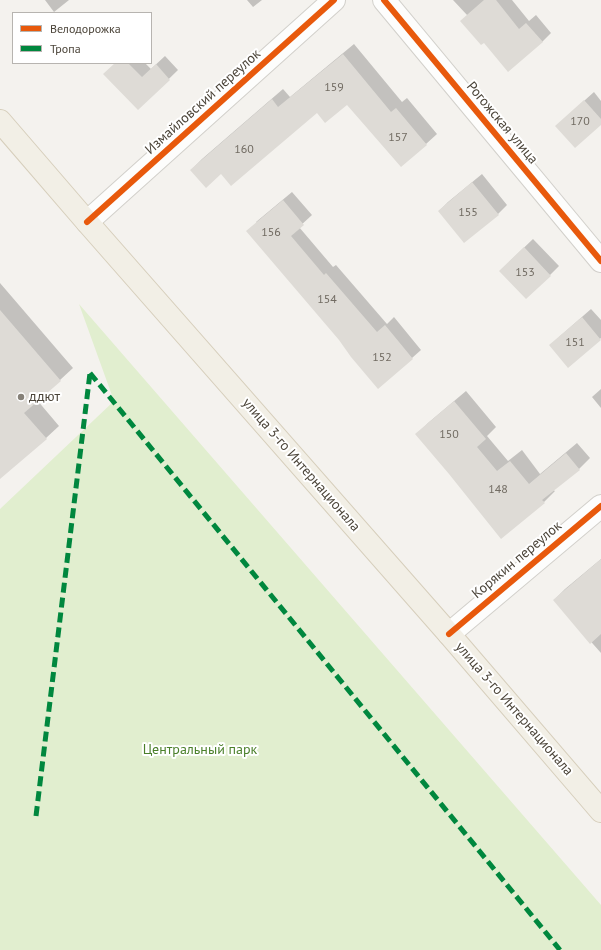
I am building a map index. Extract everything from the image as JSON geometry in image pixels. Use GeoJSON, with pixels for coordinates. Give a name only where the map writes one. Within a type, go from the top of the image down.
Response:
{"type":"FeatureCollection","features":[{"type":"Feature","properties":{"kind":"main road","name":"улица 3-го Интернационала"},"geometry":{"type":"LineString","coordinates":[[0,121],[449,634],[601,811]]}},
{"type":"Feature","properties":{"kind":"street","name":"Измайловский переулок"},"geometry":{"type":"LineString","coordinates":[[87,222],[334,0]]}},
{"type":"Feature","properties":{"kind":"street","name":"Рогожская улица"},"geometry":{"type":"LineString","coordinates":[[384,0],[601,261]]}},
{"type":"Feature","properties":{"kind":"street","name":"Корякин переулок"},"geometry":{"type":"LineString","coordinates":[[449,634],[601,506]]}},
{"type":"Feature","properties":{"kind":"green space","name":"Центральный парк"},"geometry":{"type":"Polygon","coordinates":[[[79,304],[601,905],[601,950],[0,950],[0,509],[114,401],[79,304]]]}},
{"type":"Feature","properties":{"kind":"building"},"geometry":{"type":"Polygon","coordinates":[[[484,0],[496,0],[519,29],[526,23],[543,42],[508,72],[484,43],[481,45],[460,21],[484,0]]]}},
{"type":"Feature","properties":{"kind":"building"},"geometry":{"type":"Polygon","coordinates":[[[343,54],[391,112],[396,108],[427,145],[401,167],[347,105],[325,123],[317,113],[231,186],[221,174],[206,188],[190,170],[272,99],[278,107],[343,54]]]}},
{"type":"Feature","properties":{"kind":"building"},"geometry":{"type":"Polygon","coordinates":[[[114,64],[129,64],[142,77],[156,64],[170,80],[138,110],[103,74],[114,64]]]}},
{"type":"Feature","properties":{"kind":"building"},"geometry":{"type":"Polygon","coordinates":[[[584,100],[601,119],[601,125],[575,148],[555,126],[584,100]]]}},
{"type":"Feature","properties":{"kind":"building"},"geometry":{"type":"Polygon","coordinates":[[[472,182],[499,215],[464,243],[438,211],[472,182]]]}},
{"type":"Feature","properties":{"kind":"building"},"geometry":{"type":"Polygon","coordinates":[[[283,200],[304,225],[291,236],[324,275],[326,273],[377,332],[385,325],[413,359],[378,389],[339,340],[246,231],[283,200]]]}},
{"type":"Feature","properties":{"kind":"building"},"geometry":{"type":"Polygon","coordinates":[[[524,247],[551,276],[526,299],[499,271],[524,247]]]}},
{"type":"Feature","properties":{"kind":"building","name":"ддют"},"geometry":{"type":"Polygon","coordinates":[[[0,310],[61,381],[24,413],[47,439],[0,479],[0,310]]]}},
{"type":"Feature","properties":{"kind":"building"},"geometry":{"type":"Polygon","coordinates":[[[582,317],[601,340],[568,368],[549,345],[582,317]]]}},
{"type":"Feature","properties":{"kind":"building"},"geometry":{"type":"Polygon","coordinates":[[[454,401],[486,439],[477,447],[497,471],[510,461],[529,484],[566,453],[580,470],[542,500],[545,503],[501,539],[415,434],[454,401]]]}},
{"type":"Feature","properties":{"kind":"building"},"geometry":{"type":"Polygon","coordinates":[[[601,559],[601,634],[590,644],[553,600],[601,559]]]}},
{"type":"Feature","properties":{"kind":"marked path"},"geometry":{"type":"LineString","coordinates":[[90,373],[560,950]]}},
{"type":"Feature","properties":{"kind":"marked path"},"geometry":{"type":"LineString","coordinates":[[36,816],[90,373]]}},
{"type":"Feature","properties":{"kind":"cycle path"},"geometry":{"type":"LineString","coordinates":[[87,222],[334,0]]}},
{"type":"Feature","properties":{"kind":"cycle path"},"geometry":{"type":"LineString","coordinates":[[384,0],[601,261]]}},
{"type":"Feature","properties":{"kind":"cycle path"},"geometry":{"type":"LineString","coordinates":[[449,634],[601,506]]}},
{"type":"Feature","properties":{"kind":"place","name":"ддют"},"geometry":{"type":"Point","coordinates":[21,397]}}]}
